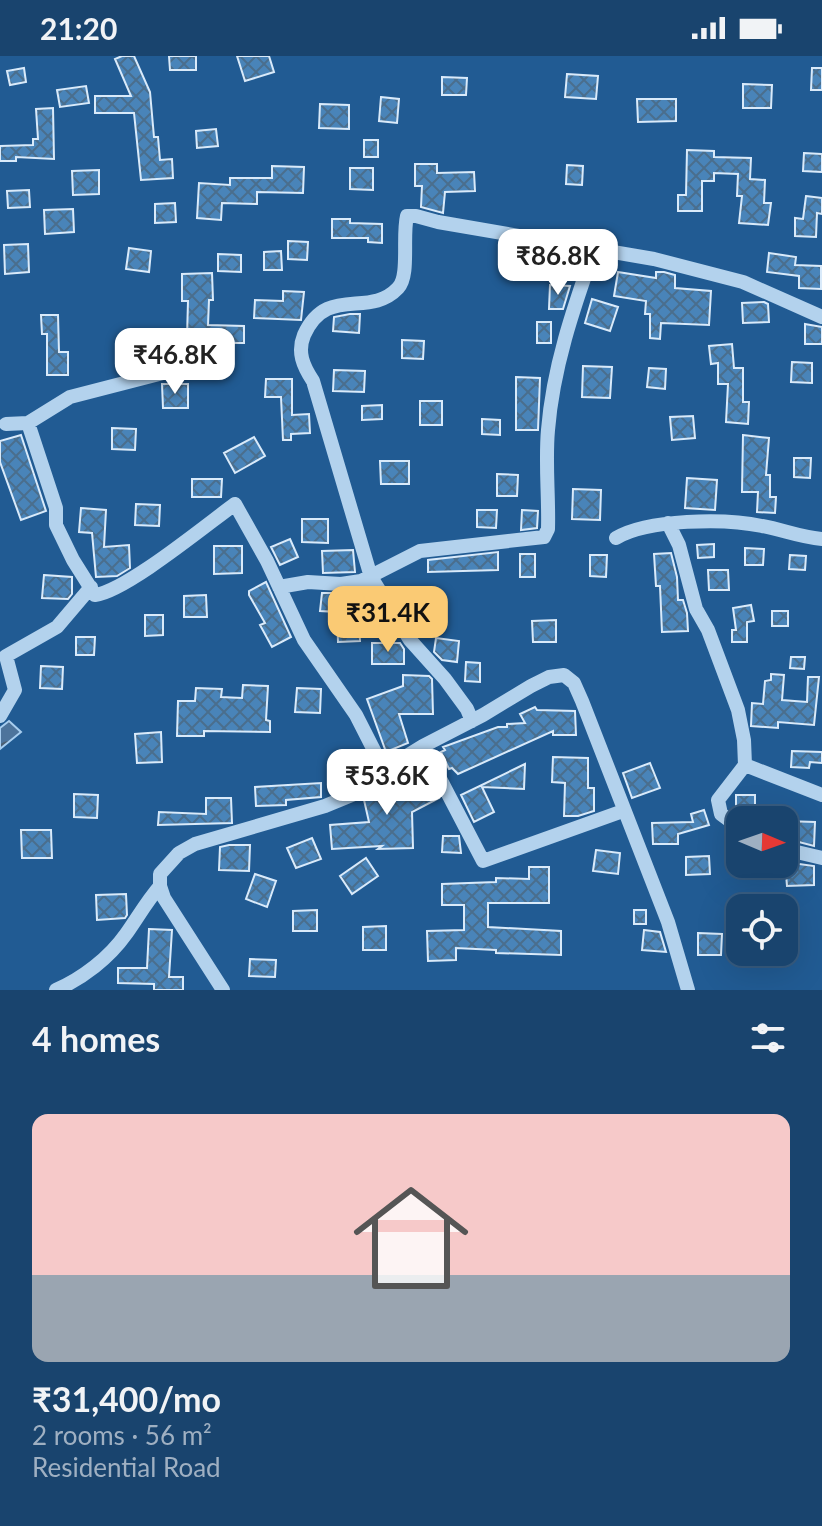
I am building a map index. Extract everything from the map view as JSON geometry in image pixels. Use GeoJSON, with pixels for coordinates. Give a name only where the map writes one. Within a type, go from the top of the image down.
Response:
{"type":"FeatureCollection","features":[{"type":"Feature","properties":{"kind":"street"},"geometry":{"type":"LineString","coordinates":[[472,721],[445,679],[410,640],[371,577],[313,381],[302,363],[300,345],[320,311],[330,306],[352,305],[383,297],[398,289],[404,277],[403,231],[407,216],[654,259],[743,282],[822,317]]}},
{"type":"Feature","properties":{"kind":"street"},"geometry":{"type":"LineString","coordinates":[[279,587],[308,582],[341,584],[371,577],[420,551],[544,537],[548,529],[548,432],[553,384],[594,250]]}},
{"type":"Feature","properties":{"kind":"street"},"geometry":{"type":"LineString","coordinates":[[6,424],[28,423],[70,397],[194,365]]}},
{"type":"Feature","properties":{"kind":"street"},"geometry":{"type":"LineString","coordinates":[[28,423],[56,508],[56,525],[95,595],[106,593],[235,504],[304,640],[356,715],[384,770]]}},
{"type":"Feature","properties":{"kind":"street"},"geometry":{"type":"LineString","coordinates":[[668,523],[679,545],[696,609],[708,630],[738,710],[744,740],[745,765],[718,800],[721,814],[726,818]]}},
{"type":"Feature","properties":{"kind":"street"},"geometry":{"type":"LineString","coordinates":[[616,538],[629,531],[668,523],[726,523],[761,526],[794,536],[822,539]]}},
{"type":"Feature","properties":{"kind":"street"},"geometry":{"type":"LineString","coordinates":[[0,716],[15,690],[6,656],[57,627],[91,587]]}},
{"type":"Feature","properties":{"kind":"street"},"geometry":{"type":"LineString","coordinates":[[56,990],[73,982],[104,959],[126,935],[156,876],[179,853],[195,844],[325,806],[359,792],[384,770],[423,746],[531,686],[549,677],[564,675],[574,683],[582,701],[668,922],[688,990]]}},
{"type":"Feature","properties":{"kind":"street"},"geometry":{"type":"LineString","coordinates":[[423,746],[483,861],[623,811]]}},
{"type":"Feature","properties":{"kind":"street"},"geometry":{"type":"LineString","coordinates":[[745,765],[822,795]]}},
{"type":"Feature","properties":{"kind":"street"},"geometry":{"type":"LineString","coordinates":[[798,852],[822,858]]}},
{"type":"Feature","properties":{"kind":"street"},"geometry":{"type":"LineString","coordinates":[[156,876],[173,914],[223,990]]}},
{"type":"Feature","properties":{"kind":"water"},"geometry":{"type":"Polygon","coordinates":[[[9,721],[21,732],[0,749],[0,728],[9,721]]]}},
{"type":"Feature","properties":{"kind":"building"},"geometry":{"type":"Polygon","coordinates":[[[134,56],[150,92],[154,137],[158,137],[160,160],[172,159],[173,178],[141,180],[134,113],[95,113],[95,96],[131,96],[115,59],[134,56]]]}},
{"type":"Feature","properties":{"kind":"building"},"geometry":{"type":"Polygon","coordinates":[[[169,56],[196,56],[196,70],[170,70],[169,56]]]}},
{"type":"Feature","properties":{"kind":"building"},"geometry":{"type":"Polygon","coordinates":[[[237,56],[269,56],[274,72],[245,81],[237,56]]]}},
{"type":"Feature","properties":{"kind":"building"},"geometry":{"type":"Polygon","coordinates":[[[24,68],[26,82],[10,85],[7,71],[24,68]]]}},
{"type":"Feature","properties":{"kind":"building"},"geometry":{"type":"Polygon","coordinates":[[[812,68],[822,68],[822,90],[811,90],[812,68]]]}},
{"type":"Feature","properties":{"kind":"building"},"geometry":{"type":"Polygon","coordinates":[[[567,74],[598,76],[596,99],[565,97],[567,74]]]}},
{"type":"Feature","properties":{"kind":"building"},"geometry":{"type":"Polygon","coordinates":[[[442,77],[467,78],[466,95],[442,95],[442,77]]]}},
{"type":"Feature","properties":{"kind":"building"},"geometry":{"type":"Polygon","coordinates":[[[743,84],[772,85],[771,108],[743,108],[743,84]]]}},
{"type":"Feature","properties":{"kind":"building"},"geometry":{"type":"Polygon","coordinates":[[[86,86],[89,103],[60,107],[57,90],[86,86]]]}},
{"type":"Feature","properties":{"kind":"building"},"geometry":{"type":"Polygon","coordinates":[[[381,97],[399,99],[397,123],[379,121],[381,97]]]}},
{"type":"Feature","properties":{"kind":"building"},"geometry":{"type":"Polygon","coordinates":[[[637,99],[676,99],[676,121],[638,122],[637,99]]]}},
{"type":"Feature","properties":{"kind":"building"},"geometry":{"type":"Polygon","coordinates":[[[320,104],[349,105],[349,129],[319,128],[320,104]]]}},
{"type":"Feature","properties":{"kind":"building"},"geometry":{"type":"Polygon","coordinates":[[[53,108],[54,159],[16,157],[16,161],[0,161],[0,146],[33,145],[33,139],[38,139],[36,109],[53,108]]]}},
{"type":"Feature","properties":{"kind":"building"},"geometry":{"type":"Polygon","coordinates":[[[216,129],[218,146],[197,148],[196,131],[216,129]]]}},
{"type":"Feature","properties":{"kind":"building"},"geometry":{"type":"Polygon","coordinates":[[[364,140],[378,140],[378,157],[364,157],[364,140]]]}},
{"type":"Feature","properties":{"kind":"building"},"geometry":{"type":"Polygon","coordinates":[[[687,150],[714,151],[714,157],[751,158],[750,179],[765,180],[764,203],[771,203],[768,225],[739,223],[742,196],[737,196],[738,174],[714,173],[714,181],[702,181],[702,211],[678,211],[678,195],[686,195],[687,150]]]}},
{"type":"Feature","properties":{"kind":"building"},"geometry":{"type":"Polygon","coordinates":[[[804,153],[822,154],[822,172],[803,171],[804,153]]]}},
{"type":"Feature","properties":{"kind":"building"},"geometry":{"type":"Polygon","coordinates":[[[415,164],[437,164],[437,173],[474,172],[475,191],[445,192],[443,213],[421,207],[422,186],[415,186],[415,164]]]}},
{"type":"Feature","properties":{"kind":"building"},"geometry":{"type":"Polygon","coordinates":[[[567,165],[583,166],[582,185],[566,184],[567,165]]]}},
{"type":"Feature","properties":{"kind":"building"},"geometry":{"type":"Polygon","coordinates":[[[272,166],[304,167],[303,193],[257,192],[257,204],[222,203],[221,220],[197,218],[199,183],[230,185],[230,178],[272,178],[272,166]]]}},
{"type":"Feature","properties":{"kind":"building"},"geometry":{"type":"Polygon","coordinates":[[[350,168],[373,168],[373,190],[350,189],[350,168]]]}},
{"type":"Feature","properties":{"kind":"building"},"geometry":{"type":"Polygon","coordinates":[[[99,170],[99,194],[73,195],[72,171],[99,170]]]}},
{"type":"Feature","properties":{"kind":"building"},"geometry":{"type":"Polygon","coordinates":[[[29,190],[30,207],[8,208],[7,191],[29,190]]]}},
{"type":"Feature","properties":{"kind":"building"},"geometry":{"type":"Polygon","coordinates":[[[806,196],[822,198],[822,214],[817,213],[816,237],[795,236],[795,218],[803,219],[806,196]]]}},
{"type":"Feature","properties":{"kind":"building"},"geometry":{"type":"Polygon","coordinates":[[[175,203],[176,222],[155,223],[155,204],[175,203]]]}},
{"type":"Feature","properties":{"kind":"building"},"geometry":{"type":"Polygon","coordinates":[[[73,209],[74,232],[45,234],[44,210],[73,209]]]}},
{"type":"Feature","properties":{"kind":"building"},"geometry":{"type":"Polygon","coordinates":[[[332,219],[382,224],[382,243],[368,242],[368,238],[332,238],[332,219]]]}},
{"type":"Feature","properties":{"kind":"building"},"geometry":{"type":"Polygon","coordinates":[[[288,241],[308,242],[307,260],[288,259],[288,241]]]}},
{"type":"Feature","properties":{"kind":"building"},"geometry":{"type":"Polygon","coordinates":[[[28,244],[29,272],[5,274],[4,245],[28,244]]]}},
{"type":"Feature","properties":{"kind":"building"},"geometry":{"type":"Polygon","coordinates":[[[129,248],[151,251],[149,272],[126,269],[129,248]]]}},
{"type":"Feature","properties":{"kind":"building"},"geometry":{"type":"Polygon","coordinates":[[[505,250],[527,251],[526,275],[504,274],[505,250]]]}},
{"type":"Feature","properties":{"kind":"building"},"geometry":{"type":"Polygon","coordinates":[[[281,251],[282,270],[264,270],[264,252],[281,251]]]}},
{"type":"Feature","properties":{"kind":"building"},"geometry":{"type":"Polygon","coordinates":[[[769,253],[796,257],[795,265],[821,266],[821,289],[799,288],[799,276],[767,272],[769,253]]]}},
{"type":"Feature","properties":{"kind":"building"},"geometry":{"type":"Polygon","coordinates":[[[218,254],[241,255],[241,272],[218,271],[218,254]]]}},
{"type":"Feature","properties":{"kind":"building"},"geometry":{"type":"Polygon","coordinates":[[[618,272],[656,278],[656,272],[664,272],[675,275],[675,288],[711,291],[709,325],[661,323],[660,339],[650,338],[650,314],[645,314],[646,301],[614,296],[618,272]]]}},
{"type":"Feature","properties":{"kind":"building"},"geometry":{"type":"Polygon","coordinates":[[[212,273],[213,300],[209,300],[208,325],[244,326],[244,343],[187,337],[188,301],[182,301],[182,274],[212,273]]]}},
{"type":"Feature","properties":{"kind":"building"},"geometry":{"type":"Polygon","coordinates":[[[550,285],[570,286],[563,309],[549,309],[550,285]]]}},
{"type":"Feature","properties":{"kind":"building"},"geometry":{"type":"Polygon","coordinates":[[[283,291],[304,292],[301,320],[254,318],[255,300],[283,301],[283,291]]]}},
{"type":"Feature","properties":{"kind":"building"},"geometry":{"type":"Polygon","coordinates":[[[592,299],[618,307],[610,331],[585,323],[592,299]]]}},
{"type":"Feature","properties":{"kind":"building"},"geometry":{"type":"Polygon","coordinates":[[[742,303],[768,304],[769,322],[743,323],[742,303]]]}},
{"type":"Feature","properties":{"kind":"building"},"geometry":{"type":"Polygon","coordinates":[[[360,314],[359,333],[333,331],[334,317],[360,314]]]}},
{"type":"Feature","properties":{"kind":"building"},"geometry":{"type":"Polygon","coordinates":[[[41,315],[58,315],[59,352],[68,352],[68,375],[47,375],[47,334],[42,334],[41,315]]]}},
{"type":"Feature","properties":{"kind":"building"},"geometry":{"type":"Polygon","coordinates":[[[537,322],[551,322],[551,343],[537,343],[537,322]]]}},
{"type":"Feature","properties":{"kind":"building"},"geometry":{"type":"Polygon","coordinates":[[[805,324],[822,327],[822,344],[805,344],[805,324]]]}},
{"type":"Feature","properties":{"kind":"building"},"geometry":{"type":"Polygon","coordinates":[[[144,334],[169,336],[168,361],[142,361],[144,334]]]}},
{"type":"Feature","properties":{"kind":"building"},"geometry":{"type":"Polygon","coordinates":[[[402,340],[424,341],[423,359],[402,358],[402,340]]]}},
{"type":"Feature","properties":{"kind":"building"},"geometry":{"type":"Polygon","coordinates":[[[732,344],[734,368],[743,368],[743,402],[749,402],[748,424],[726,422],[728,384],[718,384],[718,363],[711,364],[709,346],[732,344]]]}},
{"type":"Feature","properties":{"kind":"building"},"geometry":{"type":"Polygon","coordinates":[[[792,362],[812,363],[812,383],[791,382],[792,362]]]}},
{"type":"Feature","properties":{"kind":"building"},"geometry":{"type":"Polygon","coordinates":[[[583,366],[612,367],[610,398],[582,397],[583,366]]]}},
{"type":"Feature","properties":{"kind":"building"},"geometry":{"type":"Polygon","coordinates":[[[649,368],[666,369],[665,389],[647,387],[649,368]]]}},
{"type":"Feature","properties":{"kind":"building"},"geometry":{"type":"Polygon","coordinates":[[[334,370],[365,371],[364,392],[333,391],[334,370]]]}},
{"type":"Feature","properties":{"kind":"building"},"geometry":{"type":"Polygon","coordinates":[[[516,377],[540,378],[538,430],[516,430],[516,377]]]}},
{"type":"Feature","properties":{"kind":"building"},"geometry":{"type":"Polygon","coordinates":[[[266,379],[292,379],[292,415],[309,414],[310,433],[291,434],[291,440],[283,440],[281,397],[265,397],[266,379]]]}},
{"type":"Feature","properties":{"kind":"building"},"geometry":{"type":"Polygon","coordinates":[[[162,384],[188,384],[188,408],[163,408],[162,384]]]}},
{"type":"Feature","properties":{"kind":"building"},"geometry":{"type":"Polygon","coordinates":[[[420,401],[442,401],[442,425],[420,425],[420,401]]]}},
{"type":"Feature","properties":{"kind":"building"},"geometry":{"type":"Polygon","coordinates":[[[382,405],[382,419],[362,420],[362,406],[382,405]]]}},
{"type":"Feature","properties":{"kind":"building"},"geometry":{"type":"Polygon","coordinates":[[[693,416],[695,438],[672,440],[670,417],[693,416]]]}},
{"type":"Feature","properties":{"kind":"building"},"geometry":{"type":"Polygon","coordinates":[[[482,419],[500,420],[500,435],[482,434],[482,419]]]}},
{"type":"Feature","properties":{"kind":"building"},"geometry":{"type":"Polygon","coordinates":[[[112,428],[136,429],[135,450],[112,449],[112,428]]]}},
{"type":"Feature","properties":{"kind":"building"},"geometry":{"type":"Polygon","coordinates":[[[21,435],[46,511],[21,520],[0,462],[0,441],[21,435]]]}},
{"type":"Feature","properties":{"kind":"building"},"geometry":{"type":"Polygon","coordinates":[[[743,435],[769,438],[766,475],[770,475],[770,497],[776,497],[775,513],[757,512],[758,492],[742,492],[743,435]]]}},
{"type":"Feature","properties":{"kind":"building"},"geometry":{"type":"Polygon","coordinates":[[[254,437],[265,456],[235,473],[224,453],[254,437]]]}},
{"type":"Feature","properties":{"kind":"building"},"geometry":{"type":"Polygon","coordinates":[[[794,458],[811,458],[810,478],[794,477],[794,458]]]}},
{"type":"Feature","properties":{"kind":"building"},"geometry":{"type":"Polygon","coordinates":[[[380,461],[409,461],[409,484],[381,484],[380,461]]]}},
{"type":"Feature","properties":{"kind":"building"},"geometry":{"type":"Polygon","coordinates":[[[497,474],[518,475],[517,496],[497,496],[497,474]]]}},
{"type":"Feature","properties":{"kind":"building"},"geometry":{"type":"Polygon","coordinates":[[[687,478],[717,480],[715,510],[685,508],[687,478]]]}},
{"type":"Feature","properties":{"kind":"building"},"geometry":{"type":"Polygon","coordinates":[[[192,479],[222,479],[221,497],[192,497],[192,479]]]}},
{"type":"Feature","properties":{"kind":"building"},"geometry":{"type":"Polygon","coordinates":[[[573,489],[601,490],[600,520],[572,519],[573,489]]]}},
{"type":"Feature","properties":{"kind":"building"},"geometry":{"type":"Polygon","coordinates":[[[136,504],[160,505],[159,526],[135,525],[136,504]]]}},
{"type":"Feature","properties":{"kind":"building"},"geometry":{"type":"Polygon","coordinates":[[[81,508],[106,510],[104,547],[129,545],[130,568],[117,576],[96,577],[92,533],[79,532],[81,508]]]}},
{"type":"Feature","properties":{"kind":"building"},"geometry":{"type":"Polygon","coordinates":[[[477,510],[497,510],[496,528],[477,527],[477,510]]]}},
{"type":"Feature","properties":{"kind":"building"},"geometry":{"type":"Polygon","coordinates":[[[522,510],[538,511],[537,528],[521,530],[522,510]]]}},
{"type":"Feature","properties":{"kind":"building"},"geometry":{"type":"Polygon","coordinates":[[[302,519],[328,519],[328,543],[302,542],[302,519]]]}},
{"type":"Feature","properties":{"kind":"building"},"geometry":{"type":"Polygon","coordinates":[[[290,539],[298,557],[280,565],[271,547],[290,539]]]}},
{"type":"Feature","properties":{"kind":"building"},"geometry":{"type":"Polygon","coordinates":[[[714,544],[714,557],[698,558],[697,545],[714,544]]]}},
{"type":"Feature","properties":{"kind":"building"},"geometry":{"type":"Polygon","coordinates":[[[214,546],[242,546],[242,573],[214,574],[214,546]]]}},
{"type":"Feature","properties":{"kind":"building"},"geometry":{"type":"Polygon","coordinates":[[[745,548],[764,549],[763,565],[745,565],[745,548]]]}},
{"type":"Feature","properties":{"kind":"building"},"geometry":{"type":"Polygon","coordinates":[[[353,550],[355,572],[323,573],[322,551],[353,550]]]}},
{"type":"Feature","properties":{"kind":"building"},"geometry":{"type":"Polygon","coordinates":[[[498,552],[498,570],[428,572],[428,560],[498,552]]]}},
{"type":"Feature","properties":{"kind":"building"},"geometry":{"type":"Polygon","coordinates":[[[671,553],[678,600],[683,600],[688,631],[662,632],[660,586],[656,586],[654,554],[671,553]]]}},
{"type":"Feature","properties":{"kind":"building"},"geometry":{"type":"Polygon","coordinates":[[[520,554],[535,554],[535,577],[520,577],[520,554]]]}},
{"type":"Feature","properties":{"kind":"building"},"geometry":{"type":"Polygon","coordinates":[[[590,555],[607,555],[606,577],[590,576],[590,555]]]}},
{"type":"Feature","properties":{"kind":"building"},"geometry":{"type":"Polygon","coordinates":[[[790,555],[806,556],[805,570],[789,569],[790,555]]]}},
{"type":"Feature","properties":{"kind":"building"},"geometry":{"type":"Polygon","coordinates":[[[708,570],[728,570],[729,590],[709,590],[708,570]]]}},
{"type":"Feature","properties":{"kind":"building"},"geometry":{"type":"Polygon","coordinates":[[[44,575],[72,577],[72,594],[68,599],[42,598],[44,575]]]}},
{"type":"Feature","properties":{"kind":"building"},"geometry":{"type":"Polygon","coordinates":[[[266,582],[291,637],[272,647],[260,625],[265,623],[249,595],[249,591],[266,582]]]}},
{"type":"Feature","properties":{"kind":"building"},"geometry":{"type":"Polygon","coordinates":[[[422,589],[423,611],[404,612],[400,590],[422,589]]]}},
{"type":"Feature","properties":{"kind":"building"},"geometry":{"type":"Polygon","coordinates":[[[322,593],[351,593],[349,622],[359,622],[360,641],[338,642],[337,612],[320,611],[322,593]]]}},
{"type":"Feature","properties":{"kind":"building"},"geometry":{"type":"Polygon","coordinates":[[[206,595],[207,617],[184,617],[184,596],[206,595]]]}},
{"type":"Feature","properties":{"kind":"building"},"geometry":{"type":"Polygon","coordinates":[[[751,605],[754,621],[747,622],[747,642],[732,642],[732,630],[736,630],[733,608],[751,605]]]}},
{"type":"Feature","properties":{"kind":"building"},"geometry":{"type":"Polygon","coordinates":[[[772,611],[788,611],[788,626],[772,626],[772,611]]]}},
{"type":"Feature","properties":{"kind":"building"},"geometry":{"type":"Polygon","coordinates":[[[145,615],[163,615],[163,635],[145,636],[145,615]]]}},
{"type":"Feature","properties":{"kind":"building"},"geometry":{"type":"Polygon","coordinates":[[[556,620],[556,642],[533,642],[532,621],[556,620]]]}},
{"type":"Feature","properties":{"kind":"building"},"geometry":{"type":"Polygon","coordinates":[[[76,637],[95,637],[94,655],[76,655],[76,637]]]}},
{"type":"Feature","properties":{"kind":"building"},"geometry":{"type":"Polygon","coordinates":[[[436,638],[459,641],[457,662],[442,660],[434,652],[436,638]]]}},
{"type":"Feature","properties":{"kind":"building"},"geometry":{"type":"Polygon","coordinates":[[[372,643],[400,643],[404,649],[404,664],[372,664],[372,643]]]}},
{"type":"Feature","properties":{"kind":"building"},"geometry":{"type":"Polygon","coordinates":[[[791,657],[805,657],[804,669],[790,668],[791,657]]]}},
{"type":"Feature","properties":{"kind":"building"},"geometry":{"type":"Polygon","coordinates":[[[466,662],[480,663],[480,682],[465,681],[466,662]]]}},
{"type":"Feature","properties":{"kind":"building"},"geometry":{"type":"Polygon","coordinates":[[[41,666],[63,667],[62,689],[40,688],[41,666]]]}},
{"type":"Feature","properties":{"kind":"building"},"geometry":{"type":"Polygon","coordinates":[[[771,674],[784,675],[782,700],[807,702],[808,677],[819,677],[814,725],[778,722],[778,728],[751,726],[752,703],[763,704],[765,681],[771,680],[771,674]]]}},
{"type":"Feature","properties":{"kind":"building"},"geometry":{"type":"Polygon","coordinates":[[[403,675],[429,676],[432,679],[433,714],[399,714],[408,743],[386,752],[367,699],[403,686],[403,675]]]}},
{"type":"Feature","properties":{"kind":"building"},"geometry":{"type":"Polygon","coordinates":[[[243,685],[268,686],[266,720],[270,721],[270,732],[204,731],[204,736],[177,736],[178,701],[195,701],[196,688],[222,689],[221,697],[242,698],[243,685]]]}},
{"type":"Feature","properties":{"kind":"building"},"geometry":{"type":"Polygon","coordinates":[[[297,688],[321,689],[320,713],[295,712],[297,688]]]}},
{"type":"Feature","properties":{"kind":"building"},"geometry":{"type":"Polygon","coordinates":[[[535,707],[537,710],[575,711],[576,735],[553,735],[553,731],[458,774],[449,769],[441,752],[445,750],[443,747],[498,727],[507,727],[507,724],[525,723],[520,714],[535,707]]]}},
{"type":"Feature","properties":{"kind":"building"},"geometry":{"type":"Polygon","coordinates":[[[161,732],[162,762],[137,763],[135,734],[161,732]]]}},
{"type":"Feature","properties":{"kind":"building"},"geometry":{"type":"Polygon","coordinates":[[[342,750],[362,750],[370,769],[359,778],[359,775],[342,775],[342,750]]]}},
{"type":"Feature","properties":{"kind":"building"},"geometry":{"type":"Polygon","coordinates":[[[792,751],[822,752],[822,763],[810,762],[809,768],[791,767],[792,751]]]}},
{"type":"Feature","properties":{"kind":"building"},"geometry":{"type":"Polygon","coordinates":[[[553,757],[588,758],[588,788],[594,788],[594,811],[564,816],[565,783],[552,782],[553,757]]]}},
{"type":"Feature","properties":{"kind":"building"},"geometry":{"type":"Polygon","coordinates":[[[650,763],[660,788],[632,798],[623,773],[650,763]]]}},
{"type":"Feature","properties":{"kind":"building"},"geometry":{"type":"Polygon","coordinates":[[[525,764],[524,789],[482,787],[494,812],[474,822],[461,795],[525,764]]]}},
{"type":"Feature","properties":{"kind":"building"},"geometry":{"type":"Polygon","coordinates":[[[425,771],[439,798],[412,812],[413,848],[332,849],[330,825],[369,822],[364,800],[377,790],[396,786],[425,771]]]}},
{"type":"Feature","properties":{"kind":"building"},"geometry":{"type":"Polygon","coordinates":[[[321,783],[321,797],[286,800],[286,805],[256,806],[255,787],[321,783]]]}},
{"type":"Feature","properties":{"kind":"building"},"geometry":{"type":"Polygon","coordinates":[[[74,794],[98,795],[97,818],[74,817],[74,794]]]}},
{"type":"Feature","properties":{"kind":"building"},"geometry":{"type":"Polygon","coordinates":[[[736,795],[755,795],[755,806],[736,806],[736,795]]]}},
{"type":"Feature","properties":{"kind":"building"},"geometry":{"type":"Polygon","coordinates":[[[206,798],[231,798],[232,823],[158,825],[159,812],[206,814],[206,798]]]}},
{"type":"Feature","properties":{"kind":"building"},"geometry":{"type":"Polygon","coordinates":[[[704,810],[709,825],[678,834],[678,844],[653,844],[652,823],[693,822],[691,814],[704,810]]]}},
{"type":"Feature","properties":{"kind":"building"},"geometry":{"type":"Polygon","coordinates":[[[798,821],[815,822],[814,846],[798,842],[798,821]]]}},
{"type":"Feature","properties":{"kind":"building"},"geometry":{"type":"Polygon","coordinates":[[[21,830],[51,830],[52,858],[22,858],[21,830]]]}},
{"type":"Feature","properties":{"kind":"building"},"geometry":{"type":"Polygon","coordinates":[[[443,836],[459,836],[461,853],[442,852],[443,836]]]}},
{"type":"Feature","properties":{"kind":"building"},"geometry":{"type":"Polygon","coordinates":[[[312,838],[321,859],[296,868],[287,848],[312,838]]]}},
{"type":"Feature","properties":{"kind":"building"},"geometry":{"type":"Polygon","coordinates":[[[250,845],[249,871],[219,870],[220,847],[250,845]]]}},
{"type":"Feature","properties":{"kind":"building"},"geometry":{"type":"Polygon","coordinates":[[[596,850],[620,853],[618,874],[593,871],[596,850]]]}},
{"type":"Feature","properties":{"kind":"building"},"geometry":{"type":"Polygon","coordinates":[[[709,856],[710,874],[686,875],[686,857],[709,856]]]}},
{"type":"Feature","properties":{"kind":"building"},"geometry":{"type":"Polygon","coordinates":[[[366,858],[378,876],[352,894],[340,876],[366,858]]]}},
{"type":"Feature","properties":{"kind":"building"},"geometry":{"type":"Polygon","coordinates":[[[798,864],[814,866],[814,885],[787,886],[786,878],[798,878],[798,864]]]}},
{"type":"Feature","properties":{"kind":"building"},"geometry":{"type":"Polygon","coordinates":[[[529,867],[549,867],[549,903],[488,903],[488,927],[561,931],[561,955],[456,948],[456,960],[428,961],[427,931],[464,930],[464,905],[442,905],[442,884],[496,882],[496,878],[529,879],[529,867]]]}},
{"type":"Feature","properties":{"kind":"building"},"geometry":{"type":"Polygon","coordinates":[[[255,874],[276,881],[267,907],[246,899],[255,874]]]}},
{"type":"Feature","properties":{"kind":"building"},"geometry":{"type":"Polygon","coordinates":[[[126,894],[125,918],[97,920],[96,895],[126,894]]]}},
{"type":"Feature","properties":{"kind":"building"},"geometry":{"type":"Polygon","coordinates":[[[317,910],[317,931],[293,931],[293,911],[317,910]]]}},
{"type":"Feature","properties":{"kind":"building"},"geometry":{"type":"Polygon","coordinates":[[[634,910],[646,910],[646,924],[634,924],[634,910]]]}},
{"type":"Feature","properties":{"kind":"building"},"geometry":{"type":"Polygon","coordinates":[[[386,926],[386,950],[363,950],[363,927],[386,926]]]}},
{"type":"Feature","properties":{"kind":"building"},"geometry":{"type":"Polygon","coordinates":[[[149,929],[172,930],[169,977],[183,977],[183,990],[154,990],[154,984],[118,983],[118,968],[147,968],[149,929]]]}},
{"type":"Feature","properties":{"kind":"building"},"geometry":{"type":"Polygon","coordinates":[[[644,930],[660,932],[666,952],[642,950],[644,930]]]}},
{"type":"Feature","properties":{"kind":"building"},"geometry":{"type":"Polygon","coordinates":[[[698,933],[722,934],[721,955],[698,955],[698,933]]]}},
{"type":"Feature","properties":{"kind":"building"},"geometry":{"type":"Polygon","coordinates":[[[250,959],[276,960],[275,977],[249,976],[250,959]]]}}]}
